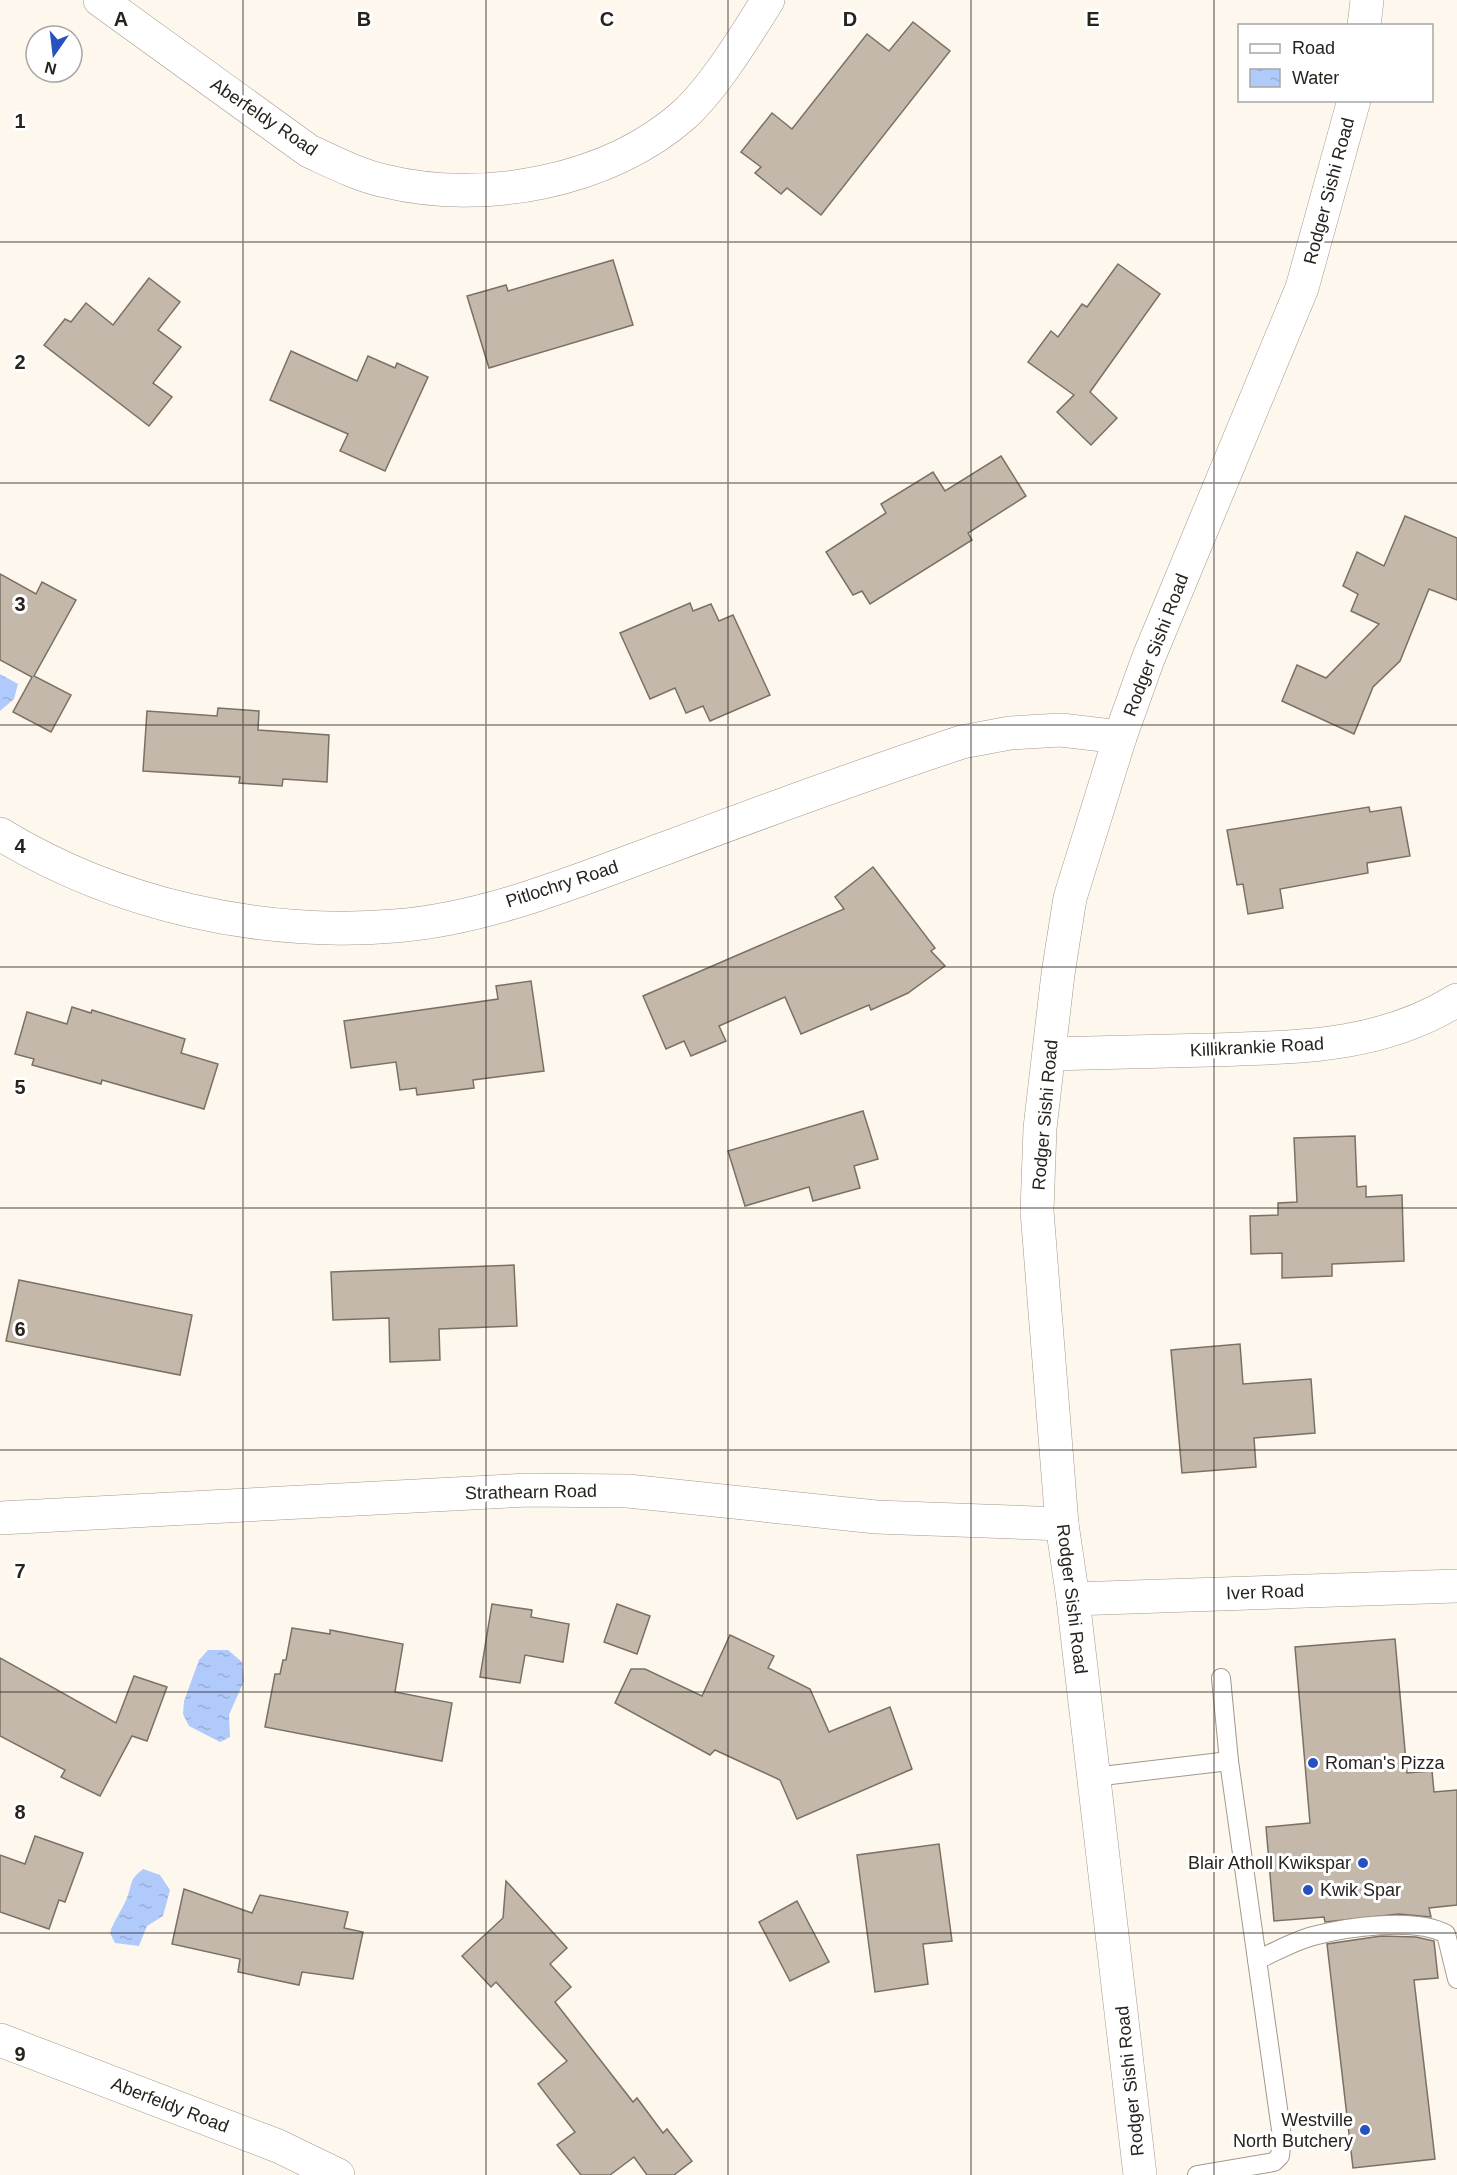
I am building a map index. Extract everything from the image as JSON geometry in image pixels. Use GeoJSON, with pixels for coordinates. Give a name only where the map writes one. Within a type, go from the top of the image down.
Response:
{"type":"FeatureCollection","features":[{"type":"Feature","properties":{"kind":"street","name":"Aberfeldy Road"},"geometry":{"type":"LineString","coordinates":[[100,0],[309,150],[345,168],[384,181],[442,190],[489,189],[579,173],[619,159],[652,141],[687,112],[745,36],[768,0]]}},
{"type":"Feature","properties":{"kind":"street"},"geometry":{"type":"LineString","coordinates":[[1364,24],[1367,0]]}},
{"type":"Feature","properties":{"kind":"street","name":"Rodger Sishi Road"},"geometry":{"type":"LineString","coordinates":[[1140,2175],[1073,1599],[1062,1524],[1037,1211],[1040,1128],[1070,898],[1120,737],[1148,659],[1302,288],[1353,102]]}},
{"type":"Feature","properties":{"kind":"street","name":"Pitlochry Road"},"geometry":{"type":"LineString","coordinates":[[0,834],[68,869],[123,891],[206,914],[328,928],[396,926],[471,913],[550,891],[962,742],[1011,733],[1061,730],[1120,737]]}},
{"type":"Feature","properties":{"kind":"street","name":"Killikrankie Road"},"geometry":{"type":"LineString","coordinates":[[1048,1054],[1291,1047],[1358,1040],[1433,1014],[1457,1000]]}},
{"type":"Feature","properties":{"kind":"street","name":"Strathearn Road"},"geometry":{"type":"LineString","coordinates":[[0,1518],[528,1490],[628,1491],[876,1517],[1062,1524]]}},
{"type":"Feature","properties":{"kind":"street","name":"Iver Road"},"geometry":{"type":"LineString","coordinates":[[1073,1599],[1457,1586]]}},
{"type":"Feature","properties":{"kind":"street","name":"Aberfeldy Road"},"geometry":{"type":"LineString","coordinates":[[0,2040],[278,2146],[338,2175]]}},
{"type":"Feature","properties":{"kind":"lane"},"geometry":{"type":"LineString","coordinates":[[1197,2175],[1274,2162],[1280,2156],[1282,2137],[1229,1761],[1221,1678]]}},
{"type":"Feature","properties":{"kind":"lane"},"geometry":{"type":"LineString","coordinates":[[1094,1777],[1229,1761]]}},
{"type":"Feature","properties":{"kind":"lane"},"geometry":{"type":"LineString","coordinates":[[1257,1960],[1312,1936],[1407,1923],[1433,1927],[1446,1934],[1457,1979]]}},
{"type":"Feature","properties":{"kind":"water"},"geometry":{"type":"Polygon","coordinates":[[[0,674],[18,684],[14,699],[0,711],[0,674]]]}},
{"type":"Feature","properties":{"kind":"water"},"geometry":{"type":"Polygon","coordinates":[[[208,1650],[228,1650],[242,1662],[244,1681],[229,1715],[230,1737],[220,1742],[189,1726],[183,1714],[184,1701],[199,1660],[208,1650]]]}},
{"type":"Feature","properties":{"kind":"water"},"geometry":{"type":"Polygon","coordinates":[[[143,1869],[160,1875],[170,1890],[163,1916],[147,1926],[139,1946],[115,1943],[110,1933],[127,1898],[133,1879],[143,1869]]]}},
{"type":"Feature","properties":{"kind":"building"},"geometry":{"type":"Polygon","coordinates":[[[913,22],[950,51],[821,215],[787,188],[781,194],[755,173],[761,167],[741,152],[772,113],[792,129],[867,34],[889,51],[913,22]]]}},
{"type":"Feature","properties":{"kind":"building"},"geometry":{"type":"Polygon","coordinates":[[[613,260],[633,325],[489,368],[467,296],[506,285],[508,291],[613,260]]]}},
{"type":"Feature","properties":{"kind":"building"},"geometry":{"type":"Polygon","coordinates":[[[1118,264],[1160,294],[1090,392],[1117,418],[1091,445],[1057,412],[1074,395],[1028,362],[1051,331],[1058,337],[1082,304],[1087,307],[1118,264]]]}},
{"type":"Feature","properties":{"kind":"building"},"geometry":{"type":"Polygon","coordinates":[[[149,278],[180,302],[158,330],[181,347],[153,383],[172,397],[149,426],[44,345],[65,319],[71,322],[86,303],[113,325],[149,278]]]}},
{"type":"Feature","properties":{"kind":"building"},"geometry":{"type":"Polygon","coordinates":[[[291,351],[357,381],[368,356],[395,368],[397,363],[428,377],[385,471],[340,451],[348,434],[270,400],[291,351]]]}},
{"type":"Feature","properties":{"kind":"building"},"geometry":{"type":"Polygon","coordinates":[[[1001,456],[1026,496],[968,533],[972,540],[870,604],[862,591],[853,595],[826,552],[886,513],[881,504],[933,472],[945,491],[1001,456]]]}},
{"type":"Feature","properties":{"kind":"building"},"geometry":{"type":"Polygon","coordinates":[[[1405,516],[1457,538],[1457,600],[1429,589],[1400,661],[1373,687],[1354,734],[1282,701],[1297,665],[1326,678],[1379,624],[1351,611],[1358,594],[1343,586],[1357,552],[1384,566],[1405,516]]]}},
{"type":"Feature","properties":{"kind":"building"},"geometry":{"type":"Polygon","coordinates":[[[0,574],[36,594],[42,582],[76,600],[34,676],[71,695],[51,732],[13,712],[32,677],[0,660],[0,574]]]}},
{"type":"Feature","properties":{"kind":"building"},"geometry":{"type":"Polygon","coordinates":[[[690,603],[693,611],[711,604],[719,621],[733,615],[770,695],[710,721],[703,706],[686,713],[675,688],[650,699],[620,633],[690,603]]]}},
{"type":"Feature","properties":{"kind":"building"},"geometry":{"type":"Polygon","coordinates":[[[218,708],[259,711],[258,730],[329,735],[327,782],[283,779],[282,786],[239,783],[240,777],[143,771],[147,711],[217,716],[218,708]]]}},
{"type":"Feature","properties":{"kind":"building"},"geometry":{"type":"Polygon","coordinates":[[[1369,807],[1370,812],[1401,807],[1410,856],[1367,863],[1368,873],[1280,889],[1283,908],[1248,914],[1243,884],[1237,885],[1227,830],[1369,807]]]}},
{"type":"Feature","properties":{"kind":"building"},"geometry":{"type":"Polygon","coordinates":[[[873,867],[935,948],[931,951],[945,966],[908,993],[871,1010],[869,1005],[801,1034],[785,997],[719,1026],[726,1041],[691,1056],[684,1041],[666,1049],[643,996],[844,909],[835,897],[873,867]]]}},
{"type":"Feature","properties":{"kind":"building"},"geometry":{"type":"Polygon","coordinates":[[[531,981],[544,1071],[473,1080],[474,1088],[417,1095],[416,1088],[400,1090],[396,1062],[351,1068],[344,1021],[498,999],[496,986],[531,981]]]}},
{"type":"Feature","properties":{"kind":"building"},"geometry":{"type":"Polygon","coordinates":[[[72,1007],[91,1013],[92,1010],[185,1039],[181,1053],[218,1064],[204,1109],[102,1080],[101,1084],[32,1065],[34,1059],[15,1054],[27,1012],[67,1024],[72,1007]]]}},
{"type":"Feature","properties":{"kind":"building"},"geometry":{"type":"Polygon","coordinates":[[[863,1111],[878,1159],[854,1166],[860,1188],[813,1201],[809,1187],[745,1206],[728,1151],[863,1111]]]}},
{"type":"Feature","properties":{"kind":"building"},"geometry":{"type":"Polygon","coordinates":[[[1355,1136],[1357,1187],[1366,1186],[1366,1197],[1402,1195],[1404,1261],[1332,1264],[1332,1276],[1282,1278],[1282,1253],[1251,1254],[1250,1216],[1278,1215],[1278,1203],[1297,1202],[1294,1138],[1355,1136]]]}},
{"type":"Feature","properties":{"kind":"building"},"geometry":{"type":"Polygon","coordinates":[[[514,1265],[517,1326],[439,1329],[440,1360],[390,1362],[389,1318],[333,1320],[331,1272],[514,1265]]]}},
{"type":"Feature","properties":{"kind":"building"},"geometry":{"type":"Polygon","coordinates":[[[19,1280],[192,1315],[180,1375],[6,1341],[19,1280]]]}},
{"type":"Feature","properties":{"kind":"building"},"geometry":{"type":"Polygon","coordinates":[[[1240,1344],[1243,1384],[1311,1379],[1315,1433],[1254,1438],[1256,1467],[1182,1473],[1171,1350],[1240,1344]]]}},
{"type":"Feature","properties":{"kind":"building"},"geometry":{"type":"Polygon","coordinates":[[[492,1604],[532,1610],[531,1617],[569,1624],[563,1662],[525,1655],[520,1683],[480,1677],[492,1604]]]}},
{"type":"Feature","properties":{"kind":"building"},"geometry":{"type":"Polygon","coordinates":[[[617,1604],[650,1616],[637,1654],[604,1642],[617,1604]]]}},
{"type":"Feature","properties":{"kind":"building"},"geometry":{"type":"Polygon","coordinates":[[[292,1628],[330,1634],[330,1630],[403,1644],[395,1692],[452,1703],[442,1761],[265,1727],[275,1674],[280,1674],[283,1660],[286,1660],[292,1628]]]}},
{"type":"Feature","properties":{"kind":"building"},"geometry":{"type":"Polygon","coordinates":[[[730,1635],[774,1656],[768,1668],[810,1689],[829,1732],[890,1707],[912,1769],[797,1819],[780,1780],[715,1750],[710,1755],[615,1703],[631,1669],[645,1669],[702,1696],[730,1635]]]}},
{"type":"Feature","properties":{"kind":"building"},"geometry":{"type":"Polygon","coordinates":[[[1395,1639],[1407,1773],[1432,1771],[1434,1792],[1457,1790],[1457,1905],[1429,1908],[1431,1917],[1399,1914],[1325,1922],[1324,1917],[1274,1921],[1266,1827],[1310,1823],[1295,1647],[1395,1639]]]}},
{"type":"Feature","properties":{"kind":"building"},"geometry":{"type":"Polygon","coordinates":[[[0,1658],[116,1723],[134,1676],[167,1687],[147,1741],[132,1736],[100,1796],[61,1777],[65,1770],[0,1736],[0,1658]]]}},
{"type":"Feature","properties":{"kind":"building"},"geometry":{"type":"Polygon","coordinates":[[[35,1836],[83,1853],[65,1902],[59,1900],[49,1929],[0,1912],[0,1855],[25,1864],[35,1836]]]}},
{"type":"Feature","properties":{"kind":"building"},"geometry":{"type":"Polygon","coordinates":[[[939,1844],[952,1941],[923,1944],[928,1984],[875,1992],[857,1855],[939,1844]]]}},
{"type":"Feature","properties":{"kind":"building"},"geometry":{"type":"Polygon","coordinates":[[[506,1881],[567,1948],[550,1964],[571,1987],[555,2002],[633,2102],[637,2098],[663,2133],[667,2129],[692,2161],[674,2175],[647,2175],[634,2157],[610,2175],[581,2175],[557,2145],[575,2132],[538,2084],[567,2061],[496,1982],[491,1987],[462,1956],[503,1918],[506,1881]]]}},
{"type":"Feature","properties":{"kind":"building"},"geometry":{"type":"Polygon","coordinates":[[[184,1889],[252,1913],[260,1895],[348,1912],[344,1928],[363,1932],[353,1979],[302,1972],[299,1985],[238,1972],[240,1959],[172,1944],[184,1889]]]}},
{"type":"Feature","properties":{"kind":"building"},"geometry":{"type":"Polygon","coordinates":[[[797,1901],[829,1962],[790,1981],[759,1922],[797,1901]]]}},
{"type":"Feature","properties":{"kind":"building"},"geometry":{"type":"Polygon","coordinates":[[[1381,1936],[1416,1937],[1434,1941],[1438,1978],[1414,1980],[1435,2159],[1353,2168],[1327,1944],[1381,1936]]]}},
{"type":"Feature","properties":{"kind":"place","name":"Roman's Pizza"},"geometry":{"type":"Point","coordinates":[1313,1763]}},
{"type":"Feature","properties":{"kind":"place","name":"Blair Atholl Kwikspar"},"geometry":{"type":"Point","coordinates":[1363,1863]}},
{"type":"Feature","properties":{"kind":"place","name":"Kwik Spar"},"geometry":{"type":"Point","coordinates":[1308,1890]}},
{"type":"Feature","properties":{"kind":"place","name":"Westville North Butchery"},"geometry":{"type":"Point","coordinates":[1365,2130]}}]}
